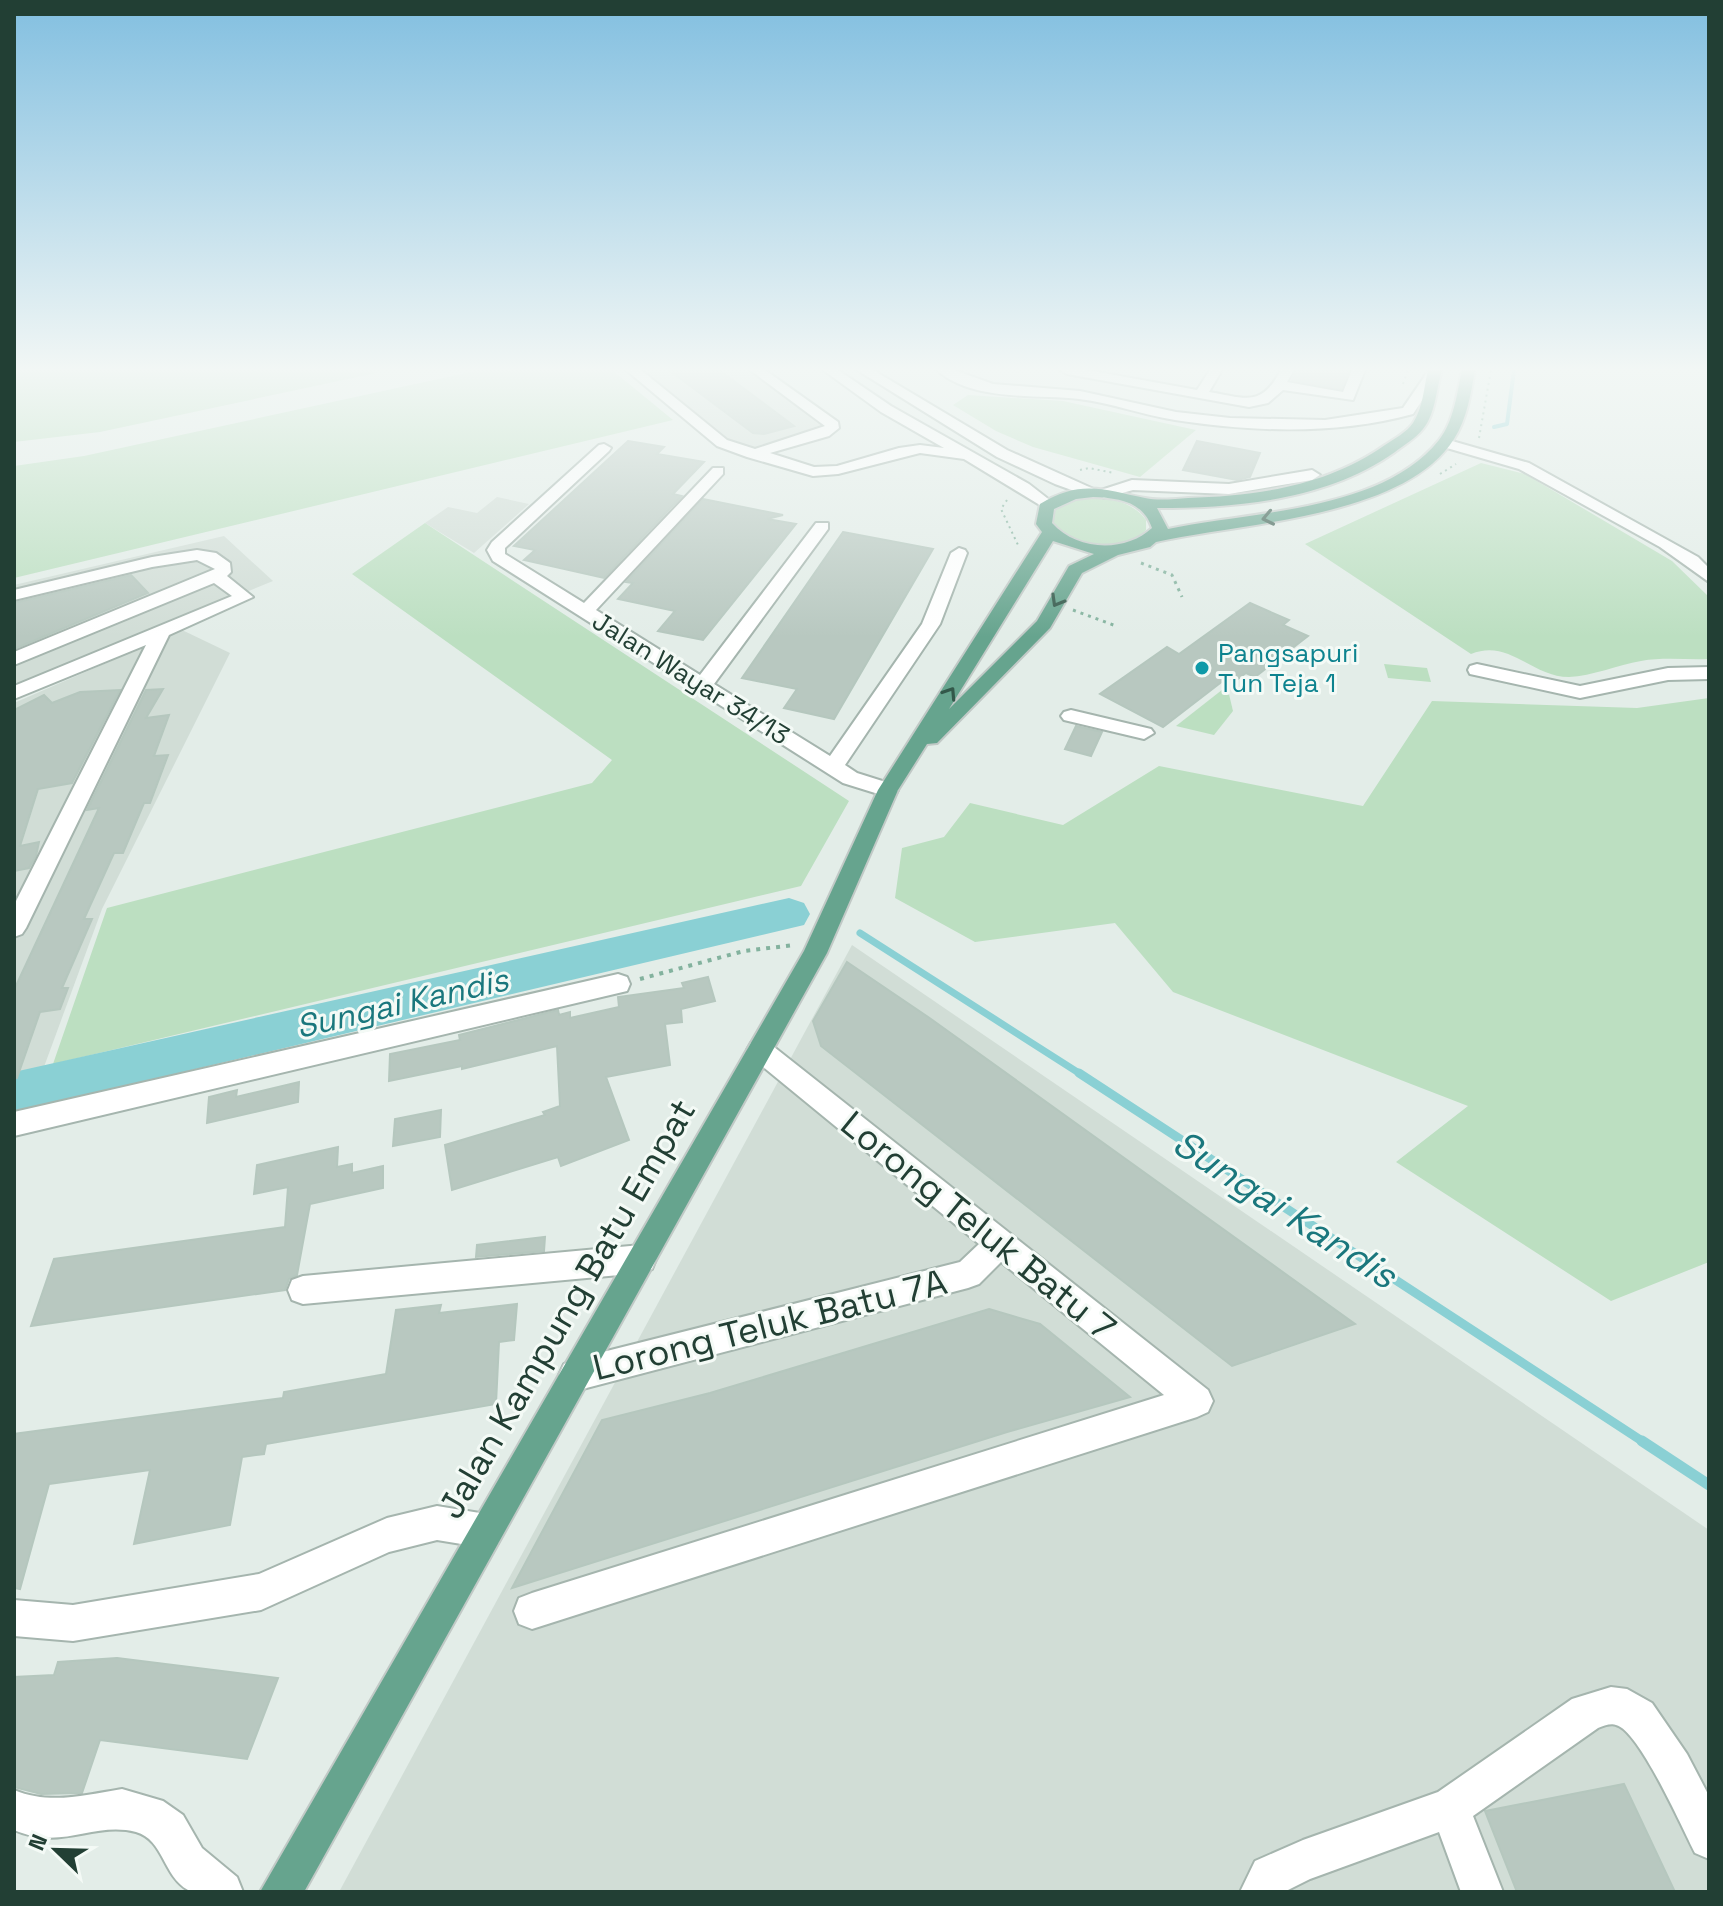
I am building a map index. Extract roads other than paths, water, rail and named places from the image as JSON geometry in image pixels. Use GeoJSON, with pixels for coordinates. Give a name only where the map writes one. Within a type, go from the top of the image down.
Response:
{"type":"FeatureCollection","features":[{"type":"Feature","properties":{"kind":"main road"},"geometry":{"type":"LineString","coordinates":[[1113,551],[1076,546],[1050,532],[1043,515],[1048,505],[1069,495],[1098,492],[1141,503],[1245,501],[1316,478],[1343,477],[1377,459]]}},
{"type":"Feature","properties":{"kind":"main road","name":"Jalan Kampung Batu Empat"},"geometry":{"type":"LineString","coordinates":[[908,758],[944,728],[1033,636],[1075,570],[1113,551],[1190,528],[1256,520],[1355,498],[1389,484],[1430,459]]}},
{"type":"Feature","properties":{"kind":"main road"},"geometry":{"type":"LineString","coordinates":[[1141,503],[1159,520],[1160,529],[1155,537]]}},
{"type":"Feature","properties":{"kind":"main road","name":"Jalan Kampung Batu Empat"},"geometry":{"type":"LineString","coordinates":[[281,1892],[815,953],[888,790],[1035,561],[1050,532]]}},
{"type":"Feature","properties":{"kind":"street","name":"Jalan Wayar 34/13"},"geometry":{"type":"LineString","coordinates":[[592,459],[498,545],[495,550],[499,557],[850,778],[888,790]]}},
{"type":"Feature","properties":{"kind":"street"},"geometry":{"type":"LineString","coordinates":[[771,459],[824,473],[874,459]]}},
{"type":"Feature","properties":{"kind":"street"},"geometry":{"type":"LineString","coordinates":[[973,459],[1024,487],[1048,505]]}},
{"type":"Feature","properties":{"kind":"street"},"geometry":{"type":"LineString","coordinates":[[1014,459],[1049,478],[1098,492],[1132,485],[1229,489],[1316,478]]}},
{"type":"Feature","properties":{"kind":"street"},"geometry":{"type":"LineString","coordinates":[[1500,459],[1524,466],[1666,544],[1709,577]]}},
{"type":"Feature","properties":{"kind":"street"},"geometry":{"type":"LineString","coordinates":[[1296,464],[1316,478]]}},
{"type":"Feature","properties":{"kind":"street"},"geometry":{"type":"LineString","coordinates":[[586,611],[718,471]]}},
{"type":"Feature","properties":{"kind":"street"},"geometry":{"type":"LineString","coordinates":[[703,685],[822,526]]}},
{"type":"Feature","properties":{"kind":"street"},"geometry":{"type":"LineString","coordinates":[[833,767],[931,624],[959,553]]}},
{"type":"Feature","properties":{"kind":"street"},"geometry":{"type":"LineString","coordinates":[[14,595],[152,562],[197,555],[210,557],[224,567],[223,572],[216,576],[14,659]]}},
{"type":"Feature","properties":{"kind":"street"},"geometry":{"type":"LineString","coordinates":[[14,693],[244,597],[216,576]]}},
{"type":"Feature","properties":{"kind":"street"},"geometry":{"type":"LineString","coordinates":[[14,928],[161,632]]}},
{"type":"Feature","properties":{"kind":"street"},"geometry":{"type":"LineString","coordinates":[[1477,670],[1580,692],[1668,674],[1709,673]]}},
{"type":"Feature","properties":{"kind":"street"},"geometry":{"type":"LineString","coordinates":[[1071,716],[1144,733]]}},
{"type":"Feature","properties":{"kind":"street"},"geometry":{"type":"LineString","coordinates":[[14,1124],[618,984]]}},
{"type":"Feature","properties":{"kind":"street","name":"Lorong Teluk Batu 7"},"geometry":{"type":"LineString","coordinates":[[532,1611],[1197,1401],[760,1050]]}},
{"type":"Feature","properties":{"kind":"street","name":"Lorong Teluk Batu 7A"},"geometry":{"type":"LineString","coordinates":[[575,1375],[968,1274],[1001,1243]]}},
{"type":"Feature","properties":{"kind":"street"},"geometry":{"type":"LineString","coordinates":[[303,1290],[641,1259]]}},
{"type":"Feature","properties":{"kind":"street"},"geometry":{"type":"LineString","coordinates":[[14,1618],[73,1623],[190,1606],[261,1592],[399,1532],[437,1523],[486,1531]]}},
{"type":"Feature","properties":{"kind":"street"},"geometry":{"type":"LineString","coordinates":[[1261,1892],[1270,1876],[1281,1871],[1450,1808],[1586,1713],[1604,1705],[1627,1708],[1649,1726],[1709,1839]]}},
{"type":"Feature","properties":{"kind":"street"},"geometry":{"type":"LineString","coordinates":[[1450,1808],[1482,1892]]}},
{"type":"Feature","properties":{"kind":"street"},"geometry":{"type":"LineString","coordinates":[[14,1810],[30,1817],[52,1820],[122,1809],[149,1815],[169,1829],[187,1863],[222,1892]]}},
{"type":"Feature","properties":{"kind":"waterway","name":"Sungai Kandis"},"geometry":{"type":"LineString","coordinates":[[14,1092],[789,914]]}},
{"type":"Feature","properties":{"kind":"waterway","name":"Sungai Kandis"},"geometry":{"type":"LineString","coordinates":[[860,933],[1082,1075]]}},
{"type":"Feature","properties":{"kind":"waterway","name":"Sungai Kandis"},"geometry":{"type":"LineString","coordinates":[[1079,1073],[1645,1443]]}},
{"type":"Feature","properties":{"kind":"waterway","name":"Sungai Kandis"},"geometry":{"type":"LineString","coordinates":[[1642,1441],[1709,1485]]}},
{"type":"Feature","properties":{"kind":"place","name":"Pangsapuri Tun Teja 1"},"geometry":{"type":"Point","coordinates":[1202,668]}}]}
